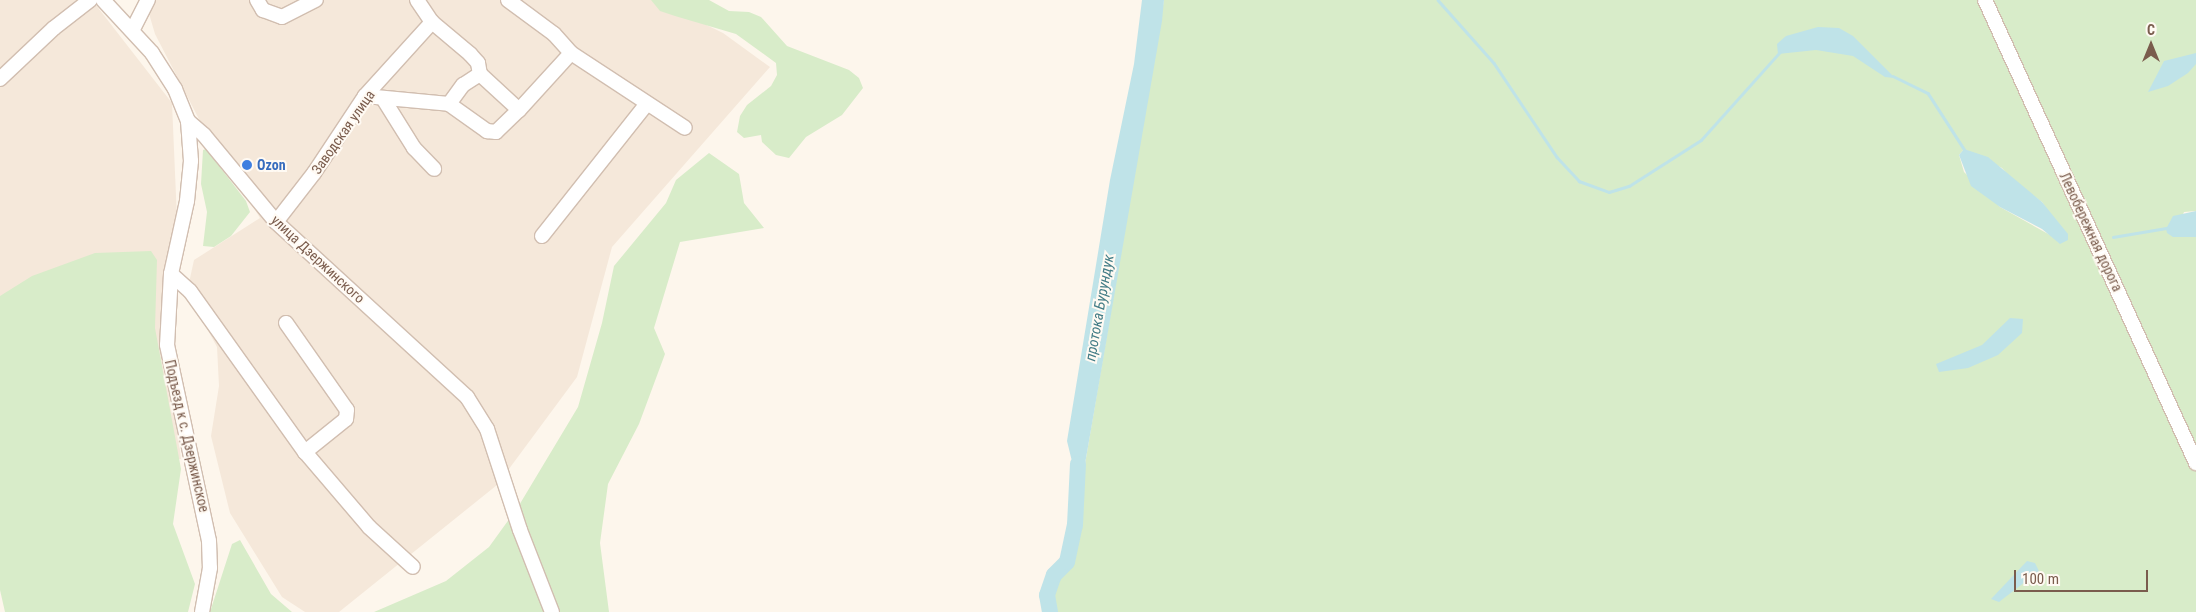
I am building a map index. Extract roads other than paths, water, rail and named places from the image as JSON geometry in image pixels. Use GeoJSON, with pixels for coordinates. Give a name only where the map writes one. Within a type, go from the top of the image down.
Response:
{"type":"FeatureCollection","features":[{"type":"Feature","properties":{"kind":"street"},"geometry":{"type":"LineString","coordinates":[[0,79],[54,28],[90,0]]}},
{"type":"Feature","properties":{"kind":"street","name":"улица Дзержинского"},"geometry":{"type":"LineString","coordinates":[[103,0],[134,29],[175,89],[188,121],[204,134],[276,222],[468,397],[487,430],[508,495],[552,612]]}},
{"type":"Feature","properties":{"kind":"street"},"geometry":{"type":"LineString","coordinates":[[134,29],[148,0]]}},
{"type":"Feature","properties":{"kind":"street"},"geometry":{"type":"LineString","coordinates":[[257,0],[263,10],[282,17],[316,0]]}},
{"type":"Feature","properties":{"kind":"street"},"geometry":{"type":"LineString","coordinates":[[417,0],[432,22],[478,63],[480,74],[520,110]]}},
{"type":"Feature","properties":{"kind":"street"},"geometry":{"type":"LineString","coordinates":[[508,0],[554,34],[572,53],[646,104],[685,128]]}},
{"type":"Feature","properties":{"kind":"street","name":"Левобережная дорога"},"geometry":{"type":"LineString","coordinates":[[1985,0],[2196,463]]}},
{"type":"Feature","properties":{"kind":"street","name":"Заводская улица"},"geometry":{"type":"LineString","coordinates":[[276,222],[320,166],[365,96],[432,22]]}},
{"type":"Feature","properties":{"kind":"street"},"geometry":{"type":"LineString","coordinates":[[365,96],[384,100],[449,104],[487,131],[496,132],[520,110],[572,53]]}},
{"type":"Feature","properties":{"kind":"street"},"geometry":{"type":"LineString","coordinates":[[449,104],[463,85],[480,74]]}},
{"type":"Feature","properties":{"kind":"street"},"geometry":{"type":"LineString","coordinates":[[384,100],[414,148],[434,169]]}},
{"type":"Feature","properties":{"kind":"street"},"geometry":{"type":"LineString","coordinates":[[542,236],[646,104]]}},
{"type":"Feature","properties":{"kind":"street","name":"Подъезд к с. Дзержинское"},"geometry":{"type":"LineString","coordinates":[[188,121],[191,162],[187,201],[171,274],[167,345],[209,540],[210,568],[202,612]]}},
{"type":"Feature","properties":{"kind":"street"},"geometry":{"type":"LineString","coordinates":[[171,274],[190,291],[305,452],[369,527],[413,567]]}},
{"type":"Feature","properties":{"kind":"street"},"geometry":{"type":"LineString","coordinates":[[286,323],[347,410],[346,419],[305,452]]}},
{"type":"Feature","properties":{"kind":"water"},"geometry":{"type":"Polygon","coordinates":[[[1142,0],[1164,0],[1162,21],[1085,464],[1078,486],[1067,441],[1110,180],[1134,64],[1142,0]]]}},
{"type":"Feature","properties":{"kind":"water"},"geometry":{"type":"Polygon","coordinates":[[[1818,27],[1839,28],[1853,36],[1895,78],[1885,77],[1853,56],[1816,50],[1778,54],[1777,44],[1786,36],[1818,27]]]}},
{"type":"Feature","properties":{"kind":"water"},"geometry":{"type":"Polygon","coordinates":[[[2196,53],[2196,64],[2188,73],[2168,86],[2148,92],[2164,61],[2196,53]]]}},
{"type":"Feature","properties":{"kind":"water"},"geometry":{"type":"Polygon","coordinates":[[[1964,149],[1988,157],[2042,202],[2068,234],[2068,240],[2060,244],[2042,229],[2000,207],[1971,186],[1959,155],[1964,149]]]}},
{"type":"Feature","properties":{"kind":"water"},"geometry":{"type":"Polygon","coordinates":[[[2196,211],[2196,237],[2173,237],[2167,233],[2166,229],[2173,216],[2196,211]]]}},
{"type":"Feature","properties":{"kind":"water"},"geometry":{"type":"Polygon","coordinates":[[[2010,318],[2023,319],[2022,333],[1998,355],[1968,368],[1939,372],[1936,364],[1982,345],[2010,318]]]}},
{"type":"Feature","properties":{"kind":"water"},"geometry":{"type":"Polygon","coordinates":[[[2027,561],[2035,563],[2039,571],[1999,602],[1991,599],[2027,561]]]}},
{"type":"Feature","properties":{"kind":"waterway"},"geometry":{"type":"LineString","coordinates":[[1438,0],[1494,63],[1557,157],[1579,181],[1609,192],[1629,186],[1701,140],[1779,53]]}},
{"type":"Feature","properties":{"kind":"waterway"},"geometry":{"type":"LineString","coordinates":[[1893,76],[1928,93],[1966,152]]}},
{"type":"Feature","properties":{"kind":"waterway"},"geometry":{"type":"LineString","coordinates":[[2113,237],[2167,228]]}},
{"type":"Feature","properties":{"kind":"waterway","name":"протока Бурундук"},"geometry":{"type":"LineString","coordinates":[[1050,612],[1047,595],[1054,575],[1067,562],[1075,525],[1078,464]]}},
{"type":"Feature","properties":{"kind":"place","name":"Ozon"},"geometry":{"type":"Point","coordinates":[247,165]}}]}
